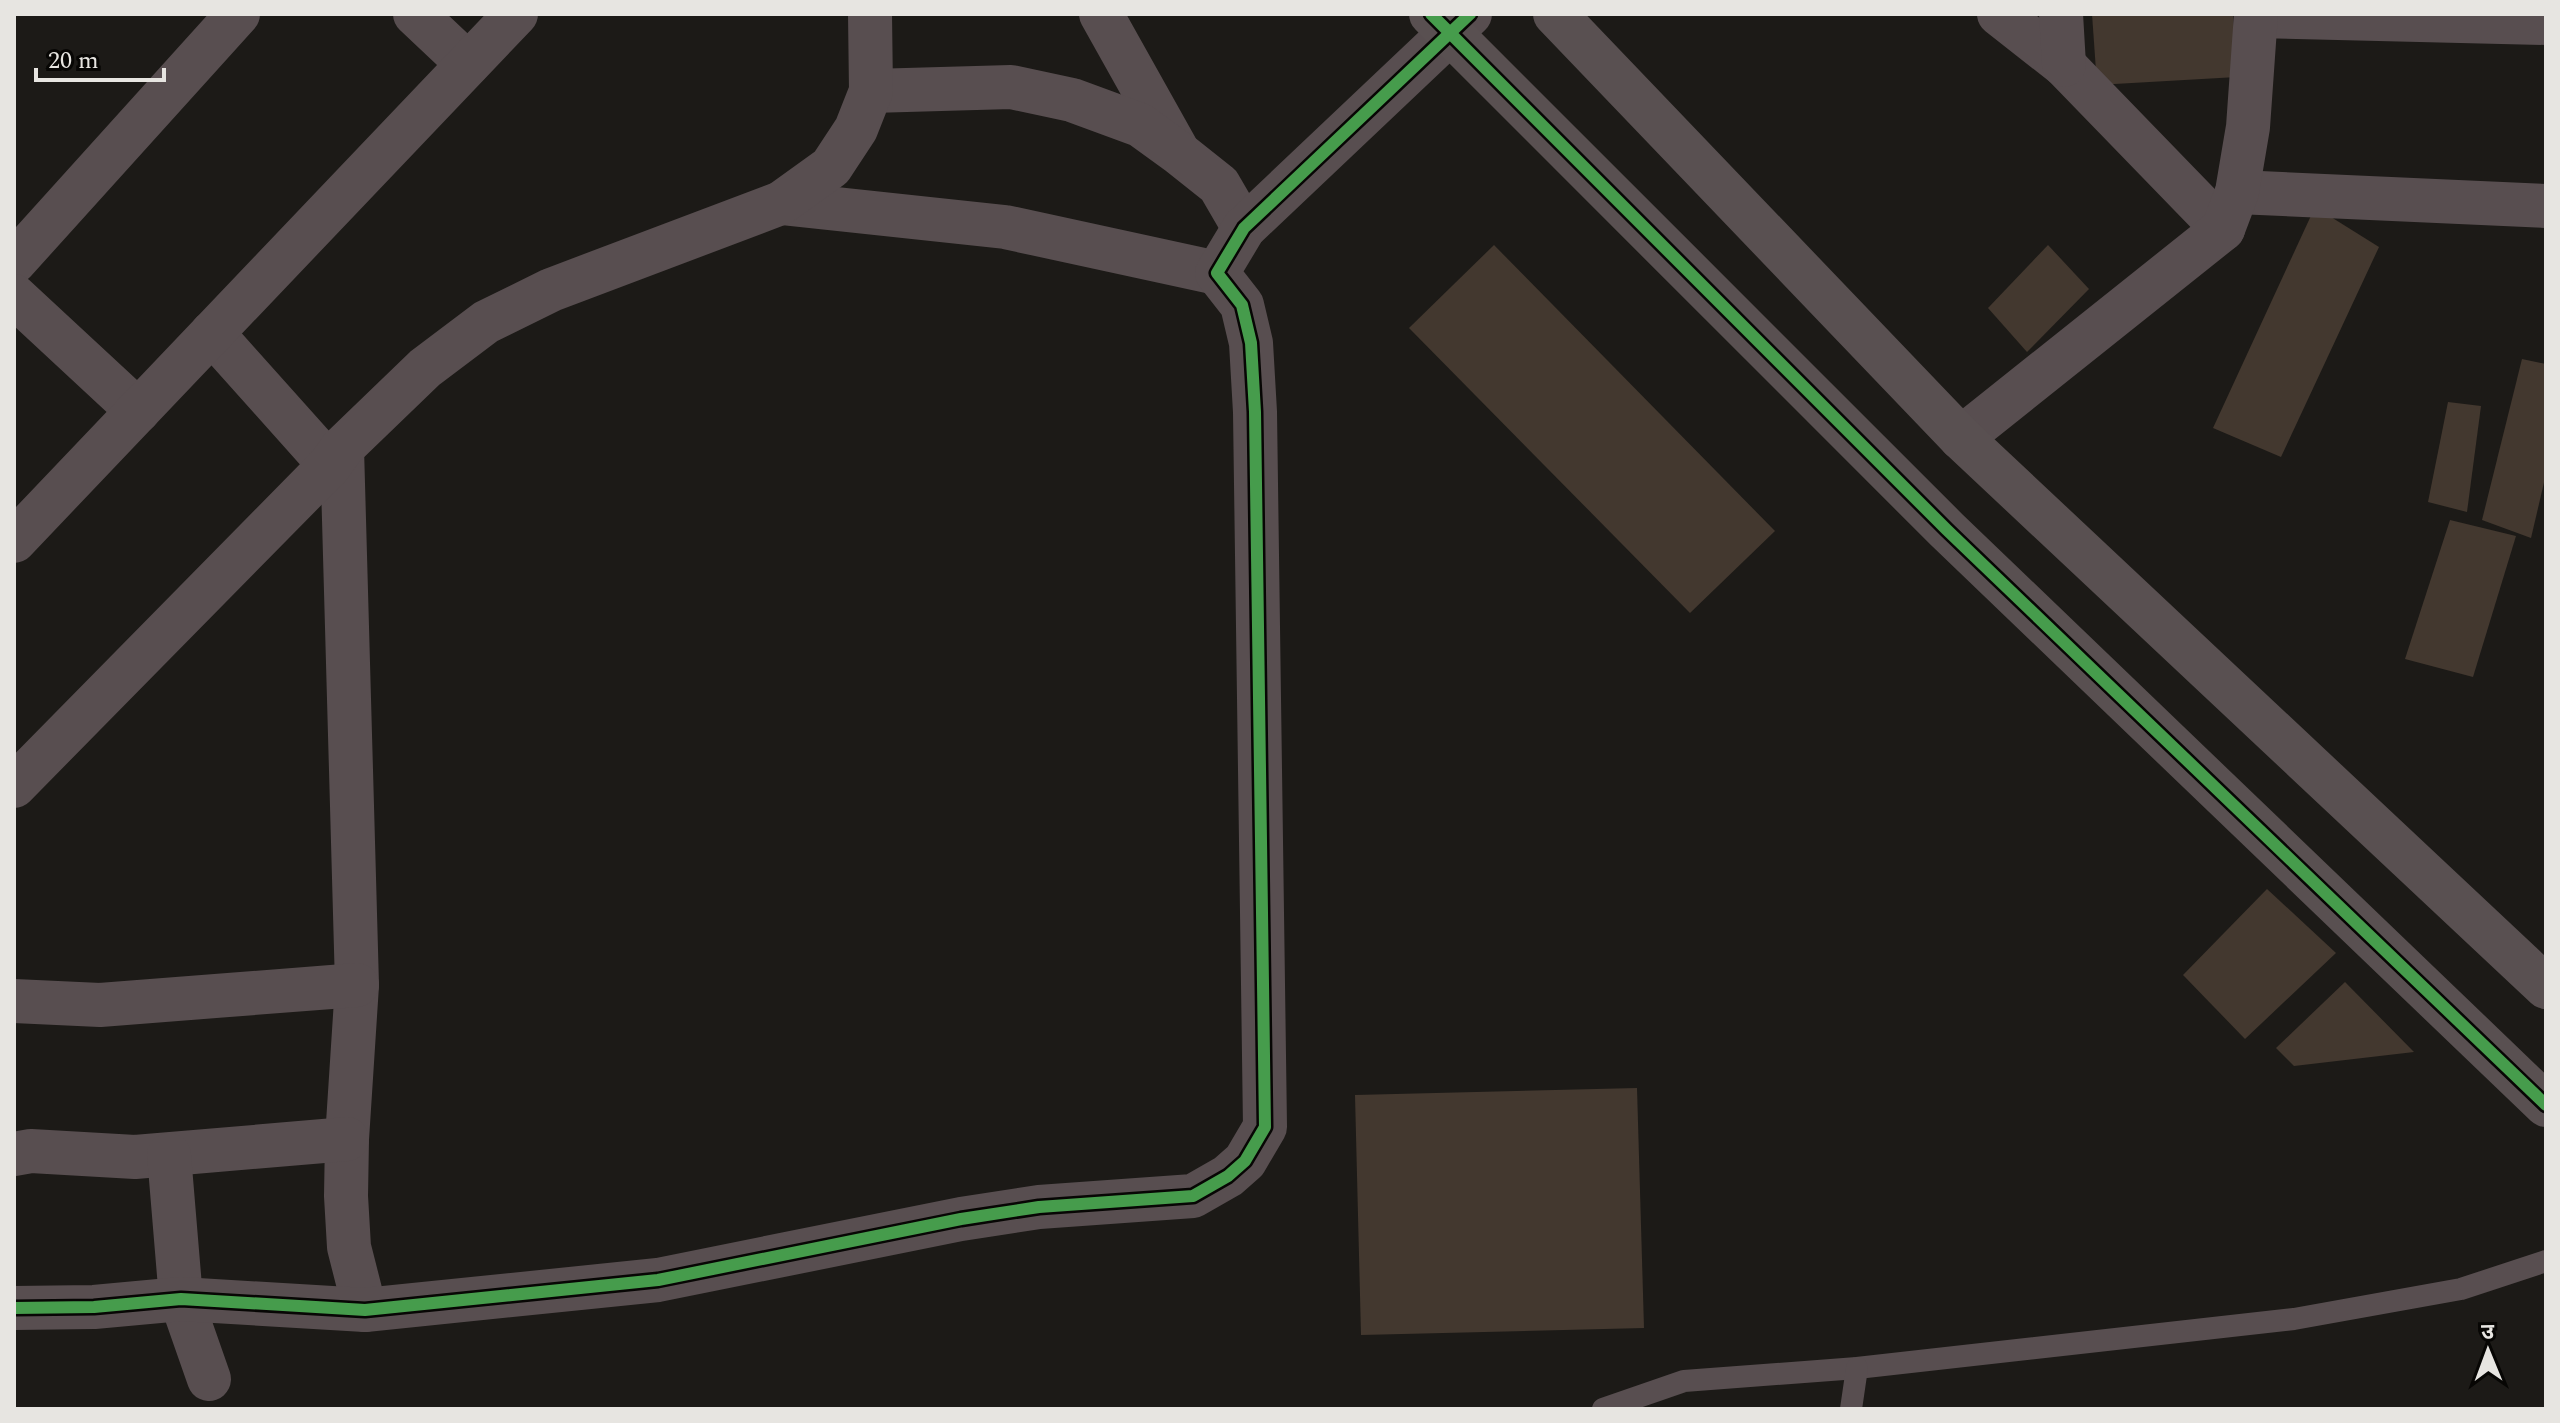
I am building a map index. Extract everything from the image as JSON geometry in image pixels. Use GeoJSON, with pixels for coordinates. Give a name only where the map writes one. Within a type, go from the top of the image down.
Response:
{"type":"FeatureCollection","features":[{"type":"Feature","properties":{"kind":"street"},"geometry":{"type":"LineString","coordinates":[[14,262],[238,14]]}},
{"type":"Feature","properties":{"kind":"street"},"geometry":{"type":"LineString","coordinates":[[415,14],[468,64]]}},
{"type":"Feature","properties":{"kind":"street"},"geometry":{"type":"LineString","coordinates":[[14,541],[516,14]]}},
{"type":"Feature","properties":{"kind":"street"},"geometry":{"type":"LineString","coordinates":[[14,786],[425,368],[486,322],[551,290],[781,203],[831,167],[856,129],[871,91],[870,14]]}},
{"type":"Feature","properties":{"kind":"street"},"geometry":{"type":"LineString","coordinates":[[1101,14],[1180,154]]}},
{"type":"Feature","properties":{"kind":"street"},"geometry":{"type":"LineString","coordinates":[[1555,14],[1961,438],[2546,987]]}},
{"type":"Feature","properties":{"kind":"street"},"geometry":{"type":"LineString","coordinates":[[1999,14],[2064,65],[2230,211],[2546,206]]}},
{"type":"Feature","properties":{"kind":"street"},"geometry":{"type":"LineString","coordinates":[[2061,14],[2064,65]]}},
{"type":"Feature","properties":{"kind":"street"},"geometry":{"type":"LineString","coordinates":[[1961,438],[2230,211],[2248,127],[2256,15],[2546,23]]}},
{"type":"Feature","properties":{"kind":"street"},"geometry":{"type":"LineString","coordinates":[[1217,273],[1244,228],[1450,20],[1947,530],[2546,1105]]}},
{"type":"Feature","properties":{"kind":"street"},"geometry":{"type":"LineString","coordinates":[[871,91],[1011,87],[1072,100],[1140,125],[1180,154],[1219,185],[1244,228]]}},
{"type":"Feature","properties":{"kind":"street"},"geometry":{"type":"LineString","coordinates":[[14,1308],[94,1307],[181,1299],[365,1310],[658,1280],[961,1219],[1039,1207],[1193,1196],[1228,1176],[1245,1161],[1265,1127],[1255,412],[1251,343],[1242,305],[1217,273],[1005,227],[781,203]]}},
{"type":"Feature","properties":{"kind":"street"},"geometry":{"type":"LineString","coordinates":[[14,296],[138,411]]}},
{"type":"Feature","properties":{"kind":"street"},"geometry":{"type":"LineString","coordinates":[[212,333],[336,456],[357,985],[347,1139],[349,1247],[365,1310]]}},
{"type":"Feature","properties":{"kind":"street"},"geometry":{"type":"LineString","coordinates":[[14,1001],[100,1005],[357,985]]}},
{"type":"Feature","properties":{"kind":"street"},"geometry":{"type":"LineString","coordinates":[[14,1154],[31,1151],[135,1157],[347,1139]]}},
{"type":"Feature","properties":{"kind":"street"},"geometry":{"type":"LineString","coordinates":[[169,1155],[181,1299],[209,1379]]}},
{"type":"Feature","properties":{"kind":"lane"},"geometry":{"type":"LineString","coordinates":[[1603,1409],[1684,1381],[1857,1368],[2294,1319],[2461,1289],[2546,1261]]}},
{"type":"Feature","properties":{"kind":"lane"},"geometry":{"type":"LineString","coordinates":[[1851,1409],[1857,1368]]}},
{"type":"Feature","properties":{"kind":"building"},"geometry":{"type":"Polygon","coordinates":[[[2092,14],[2233,14],[2237,77],[2097,85],[2092,14]]]}},
{"type":"Feature","properties":{"kind":"building"},"geometry":{"type":"Polygon","coordinates":[[[2315,207],[2379,247],[2281,457],[2213,428],[2315,207]]]}},
{"type":"Feature","properties":{"kind":"building"},"geometry":{"type":"Polygon","coordinates":[[[1494,245],[1775,531],[1690,613],[1409,328],[1494,245]]]}},
{"type":"Feature","properties":{"kind":"building"},"geometry":{"type":"Polygon","coordinates":[[[2048,245],[2089,289],[2027,352],[1988,308],[2048,245]]]}},
{"type":"Feature","properties":{"kind":"building"},"geometry":{"type":"Polygon","coordinates":[[[2522,359],[2546,364],[2546,474],[2531,538],[2482,520],[2522,359]]]}},
{"type":"Feature","properties":{"kind":"building"},"geometry":{"type":"Polygon","coordinates":[[[2448,402],[2481,406],[2467,512],[2428,502],[2448,402]]]}},
{"type":"Feature","properties":{"kind":"building"},"geometry":{"type":"Polygon","coordinates":[[[2450,520],[2516,536],[2473,677],[2405,659],[2450,520]]]}},
{"type":"Feature","properties":{"kind":"building"},"geometry":{"type":"Polygon","coordinates":[[[2267,889],[2336,953],[2245,1039],[2183,975],[2267,889]]]}},
{"type":"Feature","properties":{"kind":"building"},"geometry":{"type":"Polygon","coordinates":[[[2345,982],[2414,1052],[2294,1066],[2276,1048],[2345,982]]]}},
{"type":"Feature","properties":{"kind":"building"},"geometry":{"type":"Polygon","coordinates":[[[1637,1088],[1644,1328],[1361,1335],[1355,1095],[1637,1088]]]}},
{"type":"Feature","properties":{"kind":"cycle path"},"geometry":{"type":"LineString","coordinates":[[1431,14],[1947,530],[2546,1105]]}},
{"type":"Feature","properties":{"kind":"cycle path"},"geometry":{"type":"LineString","coordinates":[[14,1308],[94,1307],[181,1299],[365,1310],[658,1280],[961,1219],[1039,1207],[1193,1196],[1228,1176],[1245,1161],[1265,1127],[1255,412],[1251,343],[1242,305],[1217,273],[1244,228],[1470,14]]}}]}
